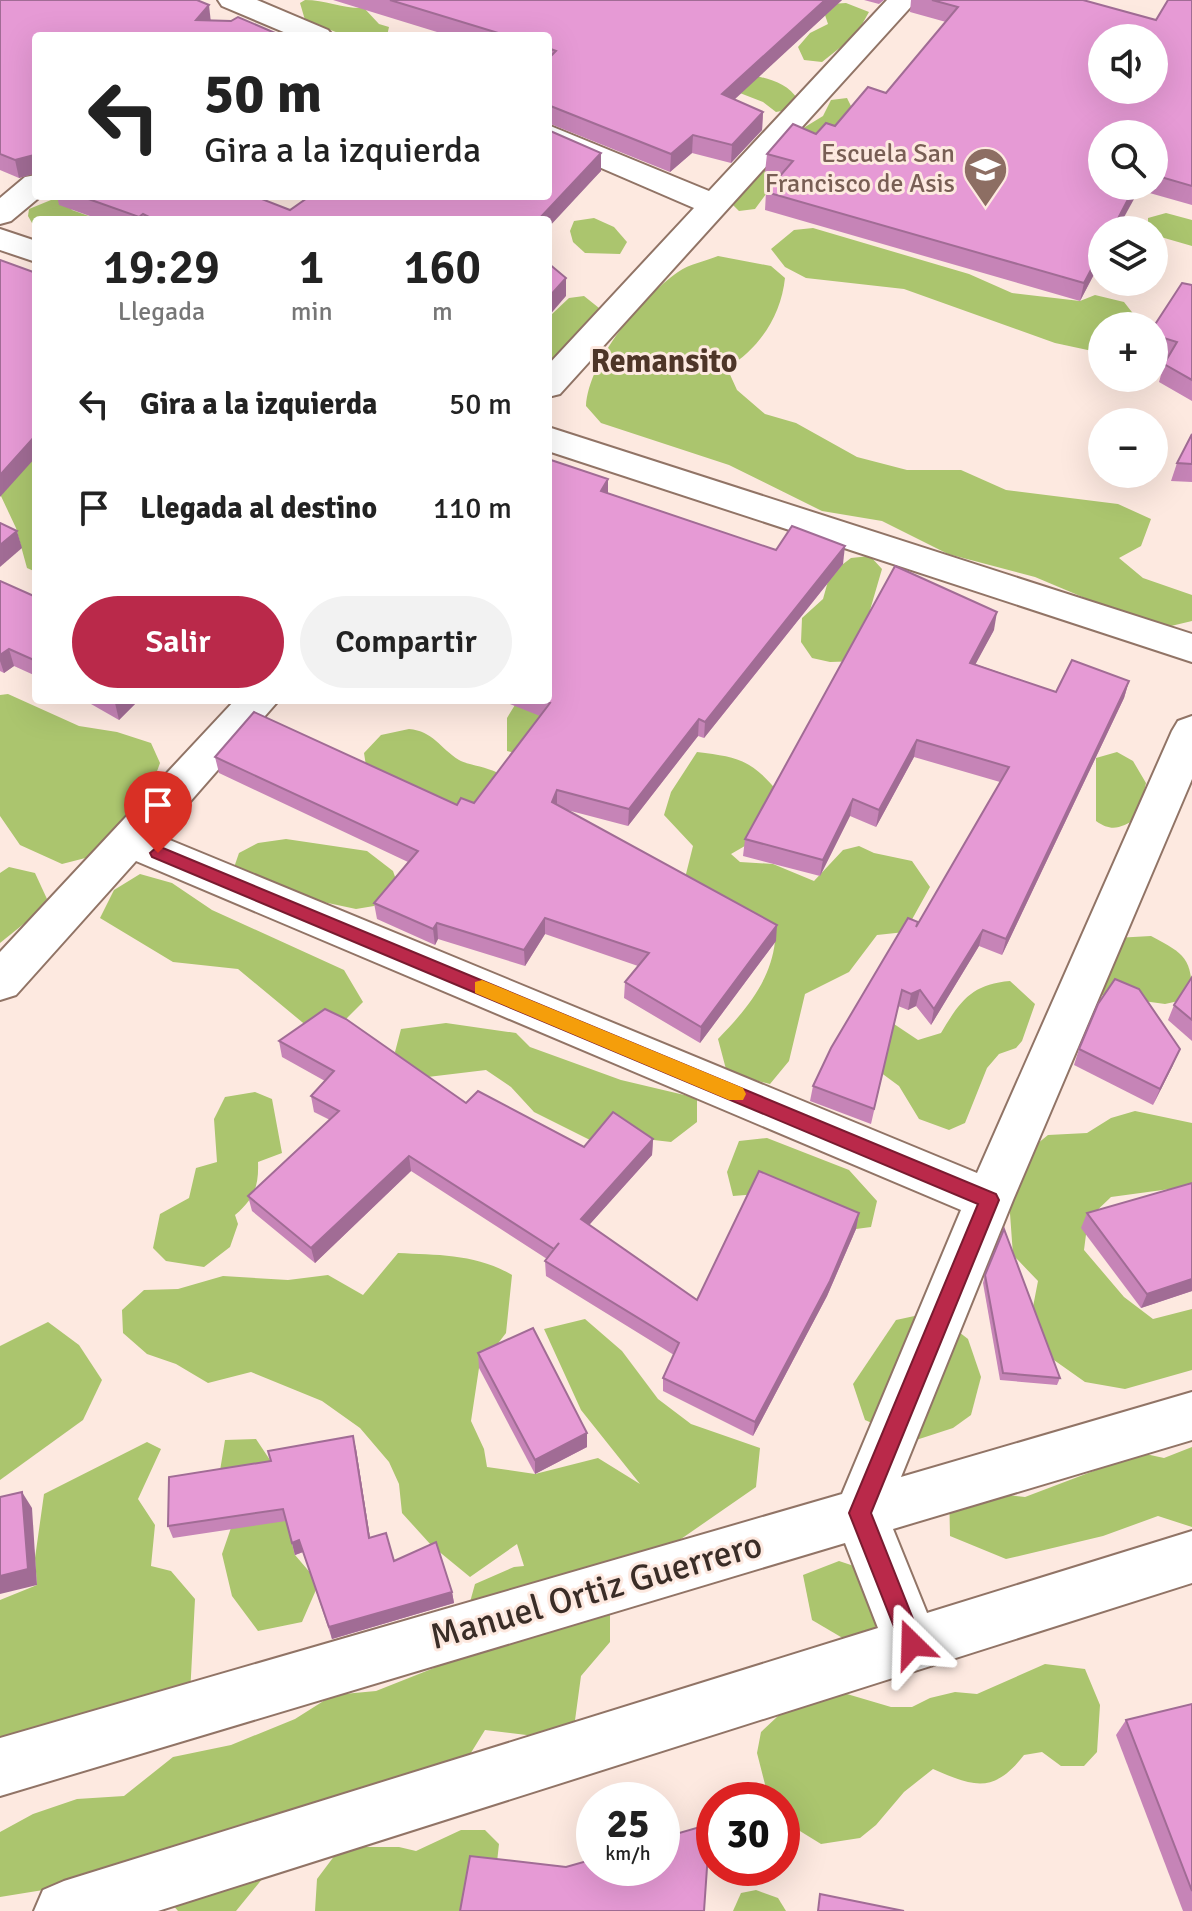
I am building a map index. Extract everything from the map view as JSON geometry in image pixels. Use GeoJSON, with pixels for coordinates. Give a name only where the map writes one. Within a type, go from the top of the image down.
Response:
{"type":"FeatureCollection","features":[{"type":"Feature","properties":{"kind":"street"},"geometry":{"type":"LineString","coordinates":[[552,382],[903,0]]}},
{"type":"Feature","properties":{"kind":"street"},"geometry":{"type":"LineString","coordinates":[[243,9],[307,32]]}},
{"type":"Feature","properties":{"kind":"street"},"geometry":{"type":"LineString","coordinates":[[552,136],[714,205]]}},
{"type":"Feature","properties":{"kind":"street"},"geometry":{"type":"LineString","coordinates":[[0,214],[32,187]]}},
{"type":"Feature","properties":{"kind":"street"},"geometry":{"type":"LineString","coordinates":[[0,239],[32,251]]}},
{"type":"Feature","properties":{"kind":"street"},"geometry":{"type":"LineString","coordinates":[[552,440],[1192,648]]}},
{"type":"Feature","properties":{"kind":"street"},"geometry":{"type":"LineString","coordinates":[[0,982],[255,704]]}},
{"type":"Feature","properties":{"kind":"street"},"geometry":{"type":"LineString","coordinates":[[912,1644],[860,1513],[989,1200],[1192,731]]}},
{"type":"Feature","properties":{"kind":"street"},"geometry":{"type":"LineString","coordinates":[[130,841],[989,1200]]}},
{"type":"Feature","properties":{"kind":"street","name":"Manuel Ortiz Guerrero"},"geometry":{"type":"LineString","coordinates":[[0,1767],[1192,1416]]}},
{"type":"Feature","properties":{"kind":"street"},"geometry":{"type":"LineString","coordinates":[[64,1911],[1192,1557]]}},
{"type":"Feature","properties":{"kind":"green space"},"geometry":{"type":"Polygon","coordinates":[[[305,0],[320,1],[364,8],[379,24],[389,27],[388,32],[336,32],[305,20],[300,3],[305,0]]]}},
{"type":"Feature","properties":{"kind":"green space"},"geometry":{"type":"Polygon","coordinates":[[[846,3],[869,12],[856,35],[822,62],[804,60],[798,47],[810,33],[828,24],[825,15],[830,4],[846,3]]]}},
{"type":"Feature","properties":{"kind":"green space"},"geometry":{"type":"Polygon","coordinates":[[[744,73],[781,84],[798,100],[792,109],[776,112],[763,102],[727,88],[744,73]]]}},
{"type":"Feature","properties":{"kind":"green space"},"geometry":{"type":"Polygon","coordinates":[[[847,98],[852,108],[847,120],[777,179],[755,209],[739,211],[730,202],[787,138],[823,116],[831,100],[847,98]]]}},
{"type":"Feature","properties":{"kind":"green space"},"geometry":{"type":"Polygon","coordinates":[[[51,200],[67,200],[72,210],[89,216],[32,216],[32,223],[28,216],[29,209],[51,200]]]}},
{"type":"Feature","properties":{"kind":"green space"},"geometry":{"type":"Polygon","coordinates":[[[1166,213],[1192,220],[1192,246],[1168,239],[1168,216],[1155,216],[1166,213]]]}},
{"type":"Feature","properties":{"kind":"green space"},"geometry":{"type":"Polygon","coordinates":[[[594,218],[614,227],[627,242],[620,254],[585,253],[573,242],[570,231],[574,221],[594,218]]]}},
{"type":"Feature","properties":{"kind":"green space"},"geometry":{"type":"Polygon","coordinates":[[[813,228],[969,274],[1012,293],[1080,301],[1099,296],[1124,302],[1132,312],[1088,312],[1088,350],[1055,343],[904,289],[806,278],[785,267],[771,249],[794,230],[813,228]]]}},
{"type":"Feature","properties":{"kind":"green space"},"geometry":{"type":"Polygon","coordinates":[[[718,256],[771,266],[785,278],[779,305],[766,330],[749,351],[727,368],[737,390],[765,414],[796,423],[857,457],[907,470],[961,470],[1006,490],[1118,504],[1151,519],[1141,546],[1119,558],[1143,578],[1192,595],[1192,621],[1171,626],[1111,609],[1035,577],[948,554],[882,521],[822,511],[729,465],[601,423],[586,406],[589,388],[596,369],[619,332],[648,297],[678,272],[718,256]]]}},
{"type":"Feature","properties":{"kind":"green space"},"geometry":{"type":"Polygon","coordinates":[[[584,296],[599,308],[598,315],[552,387],[552,314],[569,298],[584,296]]]}},
{"type":"Feature","properties":{"kind":"green space"},"geometry":{"type":"Polygon","coordinates":[[[0,417],[32,445],[32,570],[27,568],[16,528],[0,494],[0,417]]]}},
{"type":"Feature","properties":{"kind":"green space"},"geometry":{"type":"Polygon","coordinates":[[[870,556],[882,569],[868,617],[862,625],[873,635],[861,661],[830,662],[812,658],[801,642],[802,618],[823,599],[830,574],[851,558],[870,556]]]}},
{"type":"Feature","properties":{"kind":"green space"},"geometry":{"type":"Polygon","coordinates":[[[565,663],[552,700],[552,691],[565,663]]]}},
{"type":"Feature","properties":{"kind":"green space"},"geometry":{"type":"Polygon","coordinates":[[[8,694],[79,726],[117,732],[151,743],[160,763],[148,796],[101,854],[62,864],[20,845],[0,816],[0,695],[8,694]]]}},
{"type":"Feature","properties":{"kind":"green space"},"geometry":{"type":"Polygon","coordinates":[[[516,704],[551,704],[532,757],[507,751],[507,718],[516,704]]]}},
{"type":"Feature","properties":{"kind":"green space"},"geometry":{"type":"Polygon","coordinates":[[[409,729],[424,733],[462,761],[496,772],[510,827],[367,772],[364,753],[381,735],[409,729]]]}},
{"type":"Feature","properties":{"kind":"green space"},"geometry":{"type":"Polygon","coordinates":[[[697,752],[723,756],[751,766],[778,792],[750,843],[731,854],[740,862],[773,864],[814,881],[843,850],[859,846],[874,853],[912,861],[930,887],[905,932],[877,935],[849,972],[805,994],[789,1061],[770,1084],[727,1073],[718,1039],[738,1018],[762,982],[773,956],[775,941],[654,899],[686,874],[693,846],[664,815],[671,792],[697,752]]]}},
{"type":"Feature","properties":{"kind":"green space"},"geometry":{"type":"Polygon","coordinates":[[[1117,752],[1133,761],[1146,783],[1138,818],[1112,828],[1096,821],[1096,758],[1117,752]]]}},
{"type":"Feature","properties":{"kind":"green space"},"geometry":{"type":"Polygon","coordinates":[[[286,839],[367,851],[393,871],[400,891],[374,906],[356,909],[229,882],[239,853],[258,843],[286,839]]]}},
{"type":"Feature","properties":{"kind":"green space"},"geometry":{"type":"Polygon","coordinates":[[[9,867],[35,873],[47,899],[31,918],[0,943],[0,873],[9,867]]]}},
{"type":"Feature","properties":{"kind":"green space"},"geometry":{"type":"Polygon","coordinates":[[[140,874],[172,883],[212,910],[344,970],[363,1002],[342,1023],[308,1027],[238,969],[173,962],[100,918],[114,890],[140,874]]]}},
{"type":"Feature","properties":{"kind":"green space"},"geometry":{"type":"Polygon","coordinates":[[[1151,936],[1184,959],[1190,974],[1192,998],[1165,1004],[1100,995],[1091,964],[1115,938],[1151,936]]]}},
{"type":"Feature","properties":{"kind":"green space"},"geometry":{"type":"Polygon","coordinates":[[[1010,981],[1035,1004],[1022,1041],[1016,1048],[999,1054],[987,1068],[965,1123],[949,1130],[919,1119],[899,1086],[880,1072],[894,1024],[918,1040],[941,1033],[968,996],[986,986],[1010,981]]]}},
{"type":"Feature","properties":{"kind":"green space"},"geometry":{"type":"Polygon","coordinates":[[[446,1023],[516,1033],[530,1047],[621,1080],[697,1098],[697,1122],[671,1142],[645,1139],[613,1128],[590,1140],[534,1112],[511,1087],[486,1070],[411,1079],[395,1052],[401,1029],[446,1023]]]}},
{"type":"Feature","properties":{"kind":"green space"},"geometry":{"type":"Polygon","coordinates":[[[255,1092],[272,1099],[282,1153],[258,1162],[256,1185],[251,1198],[235,1215],[238,1224],[230,1247],[204,1267],[166,1261],[153,1248],[160,1214],[189,1198],[196,1168],[217,1162],[214,1119],[225,1097],[255,1092]]]}},
{"type":"Feature","properties":{"kind":"green space"},"geometry":{"type":"Polygon","coordinates":[[[1135,1111],[1192,1123],[1192,1186],[1111,1197],[1088,1219],[1084,1250],[1124,1297],[1153,1319],[1192,1309],[1192,1370],[1125,1389],[1085,1382],[1044,1353],[1031,1317],[1038,1281],[1013,1255],[1008,1186],[1021,1157],[1048,1135],[1087,1133],[1111,1118],[1135,1111]]]}},
{"type":"Feature","properties":{"kind":"green space"},"geometry":{"type":"Polygon","coordinates":[[[767,1138],[849,1170],[877,1201],[871,1227],[856,1229],[771,1193],[733,1196],[727,1172],[739,1141],[767,1138]]]}},
{"type":"Feature","properties":{"kind":"green space"},"geometry":{"type":"Polygon","coordinates":[[[398,1253],[471,1259],[512,1275],[506,1333],[479,1368],[471,1421],[484,1449],[487,1467],[535,1474],[598,1458],[640,1484],[581,1410],[544,1329],[585,1319],[622,1351],[658,1399],[691,1424],[760,1448],[756,1487],[629,1575],[610,1600],[610,1642],[581,1676],[573,1735],[543,1737],[485,1730],[469,1756],[261,1849],[263,1878],[236,1911],[178,1911],[154,1883],[105,1880],[0,1897],[0,1832],[33,1814],[77,1799],[124,1796],[173,1757],[231,1745],[295,1719],[333,1695],[376,1691],[434,1668],[462,1631],[475,1584],[514,1567],[524,1566],[517,1544],[470,1577],[431,1545],[402,1513],[399,1484],[389,1462],[360,1428],[322,1401],[251,1372],[208,1383],[176,1364],[147,1354],[123,1333],[122,1310],[144,1290],[178,1289],[223,1276],[288,1280],[328,1275],[363,1295],[398,1253]]]}},
{"type":"Feature","properties":{"kind":"green space"},"geometry":{"type":"Polygon","coordinates":[[[933,1312],[968,1339],[981,1377],[971,1415],[953,1428],[913,1441],[865,1420],[853,1384],[896,1320],[933,1312]]]}},
{"type":"Feature","properties":{"kind":"green space"},"geometry":{"type":"Polygon","coordinates":[[[48,1322],[79,1345],[102,1380],[83,1420],[0,1480],[0,1346],[48,1322]]]}},
{"type":"Feature","properties":{"kind":"green space"},"geometry":{"type":"Polygon","coordinates":[[[256,1439],[272,1463],[295,1555],[319,1583],[302,1622],[258,1631],[232,1596],[222,1554],[233,1522],[218,1483],[225,1440],[256,1439]]]}},
{"type":"Feature","properties":{"kind":"green space"},"geometry":{"type":"Polygon","coordinates":[[[147,1442],[161,1449],[138,1499],[155,1525],[151,1566],[171,1571],[195,1599],[190,1695],[0,1770],[0,1600],[37,1585],[35,1558],[44,1494],[147,1442]]]}},
{"type":"Feature","properties":{"kind":"green space"},"geometry":{"type":"Polygon","coordinates":[[[1192,1447],[1192,1527],[1158,1516],[1103,1536],[1006,1559],[950,1536],[949,1488],[1025,1497],[1141,1453],[1164,1458],[1192,1447]]]}},
{"type":"Feature","properties":{"kind":"green space"},"geometry":{"type":"Polygon","coordinates":[[[839,1561],[884,1576],[875,1628],[846,1640],[812,1620],[803,1575],[839,1561]]]}},
{"type":"Feature","properties":{"kind":"green space"},"geometry":{"type":"Polygon","coordinates":[[[1045,1664],[1085,1669],[1100,1705],[1097,1752],[1084,1766],[1061,1766],[1042,1752],[1024,1755],[1003,1776],[983,1783],[960,1780],[933,1769],[904,1792],[876,1825],[860,1838],[821,1844],[800,1831],[800,1782],[764,1782],[757,1753],[761,1732],[793,1702],[830,1689],[891,1707],[912,1707],[930,1698],[955,1692],[977,1694],[1045,1664]]]}},
{"type":"Feature","properties":{"kind":"green space"},"geometry":{"type":"Polygon","coordinates":[[[461,1830],[485,1830],[499,1844],[496,1871],[464,1911],[315,1911],[317,1879],[341,1847],[399,1847],[416,1851],[461,1830]]]}},
{"type":"Feature","properties":{"kind":"green space"},"geometry":{"type":"Polygon","coordinates":[[[756,1890],[778,1898],[786,1911],[733,1911],[741,1893],[756,1890]]]}},
{"type":"Feature","properties":{"kind":"building"},"geometry":{"type":"Polygon","coordinates":[[[0,0],[197,0],[209,5],[196,20],[231,21],[238,17],[273,32],[32,32],[32,156],[15,160],[0,154],[0,0]]]}},
{"type":"Feature","properties":{"kind":"building"},"geometry":{"type":"Polygon","coordinates":[[[390,0],[825,0],[722,94],[763,112],[732,145],[693,135],[671,154],[552,107],[552,55],[556,51],[552,50],[552,32],[495,32],[390,0]]]}},
{"type":"Feature","properties":{"kind":"building"},"geometry":{"type":"Polygon","coordinates":[[[932,0],[1083,0],[1156,20],[1168,0],[1192,0],[1192,186],[1168,179],[1168,120],[1088,120],[1088,200],[1128,200],[1119,216],[1088,216],[1088,275],[1084,283],[766,192],[793,161],[767,154],[793,124],[816,134],[826,123],[835,126],[868,87],[886,93],[958,7],[932,0]]]}},
{"type":"Feature","properties":{"kind":"building"},"geometry":{"type":"Polygon","coordinates":[[[552,132],[601,153],[542,216],[136,216],[91,200],[264,200],[290,210],[304,200],[552,200],[552,132]]]}},
{"type":"Feature","properties":{"kind":"building"},"geometry":{"type":"Polygon","coordinates":[[[0,260],[32,272],[32,439],[0,475],[0,260]]]}},
{"type":"Feature","properties":{"kind":"building"},"geometry":{"type":"Polygon","coordinates":[[[552,266],[566,278],[552,294],[552,266]]]}},
{"type":"Feature","properties":{"kind":"building"},"geometry":{"type":"Polygon","coordinates":[[[1182,283],[1192,285],[1192,380],[1168,366],[1168,357],[1177,342],[1168,339],[1168,312],[1163,312],[1182,283]]]}},
{"type":"Feature","properties":{"kind":"building"},"geometry":{"type":"Polygon","coordinates":[[[1192,434],[1192,464],[1177,463],[1192,434]]]}},
{"type":"Feature","properties":{"kind":"building"},"geometry":{"type":"Polygon","coordinates":[[[552,460],[608,479],[601,491],[776,550],[792,526],[845,546],[705,722],[699,719],[629,809],[557,790],[552,802],[777,925],[701,1027],[625,982],[649,953],[545,918],[524,950],[437,923],[433,929],[374,903],[418,851],[215,757],[254,712],[457,805],[461,798],[474,803],[552,704],[552,460]]]}},
{"type":"Feature","properties":{"kind":"building"},"geometry":{"type":"Polygon","coordinates":[[[0,523],[17,531],[0,545],[0,523]]]}},
{"type":"Feature","properties":{"kind":"building"},"geometry":{"type":"Polygon","coordinates":[[[895,566],[997,612],[970,663],[1056,692],[1072,660],[1129,681],[1006,939],[983,930],[934,1009],[920,990],[911,994],[902,990],[874,1109],[813,1086],[831,1048],[908,918],[918,922],[916,927],[1009,767],[917,740],[879,810],[853,799],[823,860],[745,839],[895,566]]]}},
{"type":"Feature","properties":{"kind":"building"},"geometry":{"type":"Polygon","coordinates":[[[0,581],[32,595],[32,659],[9,649],[0,655],[0,581]]]}},
{"type":"Feature","properties":{"kind":"building"},"geometry":{"type":"Polygon","coordinates":[[[1192,977],[1192,1020],[1174,1005],[1192,977]]]}},
{"type":"Feature","properties":{"kind":"building"},"geometry":{"type":"Polygon","coordinates":[[[1115,979],[1139,989],[1180,1049],[1160,1089],[1079,1049],[1098,1004],[1115,979]]]}},
{"type":"Feature","properties":{"kind":"building"},"geometry":{"type":"Polygon","coordinates":[[[325,1009],[346,1019],[466,1103],[478,1091],[584,1147],[613,1112],[653,1139],[581,1219],[697,1300],[759,1171],[859,1213],[830,1281],[755,1422],[663,1378],[679,1343],[545,1261],[559,1243],[554,1249],[409,1156],[311,1248],[248,1196],[339,1111],[311,1096],[334,1071],[279,1041],[325,1009]]]}},
{"type":"Feature","properties":{"kind":"building"},"geometry":{"type":"Polygon","coordinates":[[[1192,1183],[1192,1279],[1147,1294],[1087,1213],[1192,1183]]]}},
{"type":"Feature","properties":{"kind":"building"},"geometry":{"type":"Polygon","coordinates":[[[1004,1229],[1060,1378],[1003,1373],[985,1275],[1004,1229]]]}},
{"type":"Feature","properties":{"kind":"building"},"geometry":{"type":"Polygon","coordinates":[[[533,1328],[587,1433],[535,1460],[478,1353],[533,1328]]]}},
{"type":"Feature","properties":{"kind":"building"},"geometry":{"type":"Polygon","coordinates":[[[353,1436],[369,1538],[386,1533],[394,1561],[436,1542],[452,1592],[329,1627],[299,1540],[292,1543],[283,1509],[168,1526],[169,1477],[271,1461],[268,1451],[353,1436]]]}},
{"type":"Feature","properties":{"kind":"building"},"geometry":{"type":"Polygon","coordinates":[[[22,1492],[28,1569],[0,1576],[0,1497],[22,1492]]]}},
{"type":"Feature","properties":{"kind":"building"},"geometry":{"type":"Polygon","coordinates":[[[1192,1704],[1192,1891],[1126,1720],[1192,1704]]]}},
{"type":"Feature","properties":{"kind":"building"},"geometry":{"type":"Polygon","coordinates":[[[696,1828],[696,1886],[706,1886],[704,1911],[460,1911],[470,1856],[566,1867],[576,1864],[576,1886],[680,1886],[680,1833],[696,1828]]]}},
{"type":"Feature","properties":{"kind":"building"},"geometry":{"type":"Polygon","coordinates":[[[820,1894],[904,1911],[818,1911],[820,1894]]]}},
{"type":"Feature","properties":{"kind":"slow traffic"},"geometry":{"type":"LineString","coordinates":[[482,988],[736,1094]]}},
{"type":"Feature","properties":{"kind":"place","name":"Escuela San Francisco de Asis"},"geometry":{"type":"Point","coordinates":[986,208]}},
{"type":"Feature","properties":{"kind":"district","name":"Remansito"},"geometry":{"type":"Point","coordinates":[664,361]}},
{"type":"Feature","properties":{"kind":"route"},"geometry":{"type":"LineString","coordinates":[[158,853],[989,1200],[860,1513],[912,1644]]}}]}
